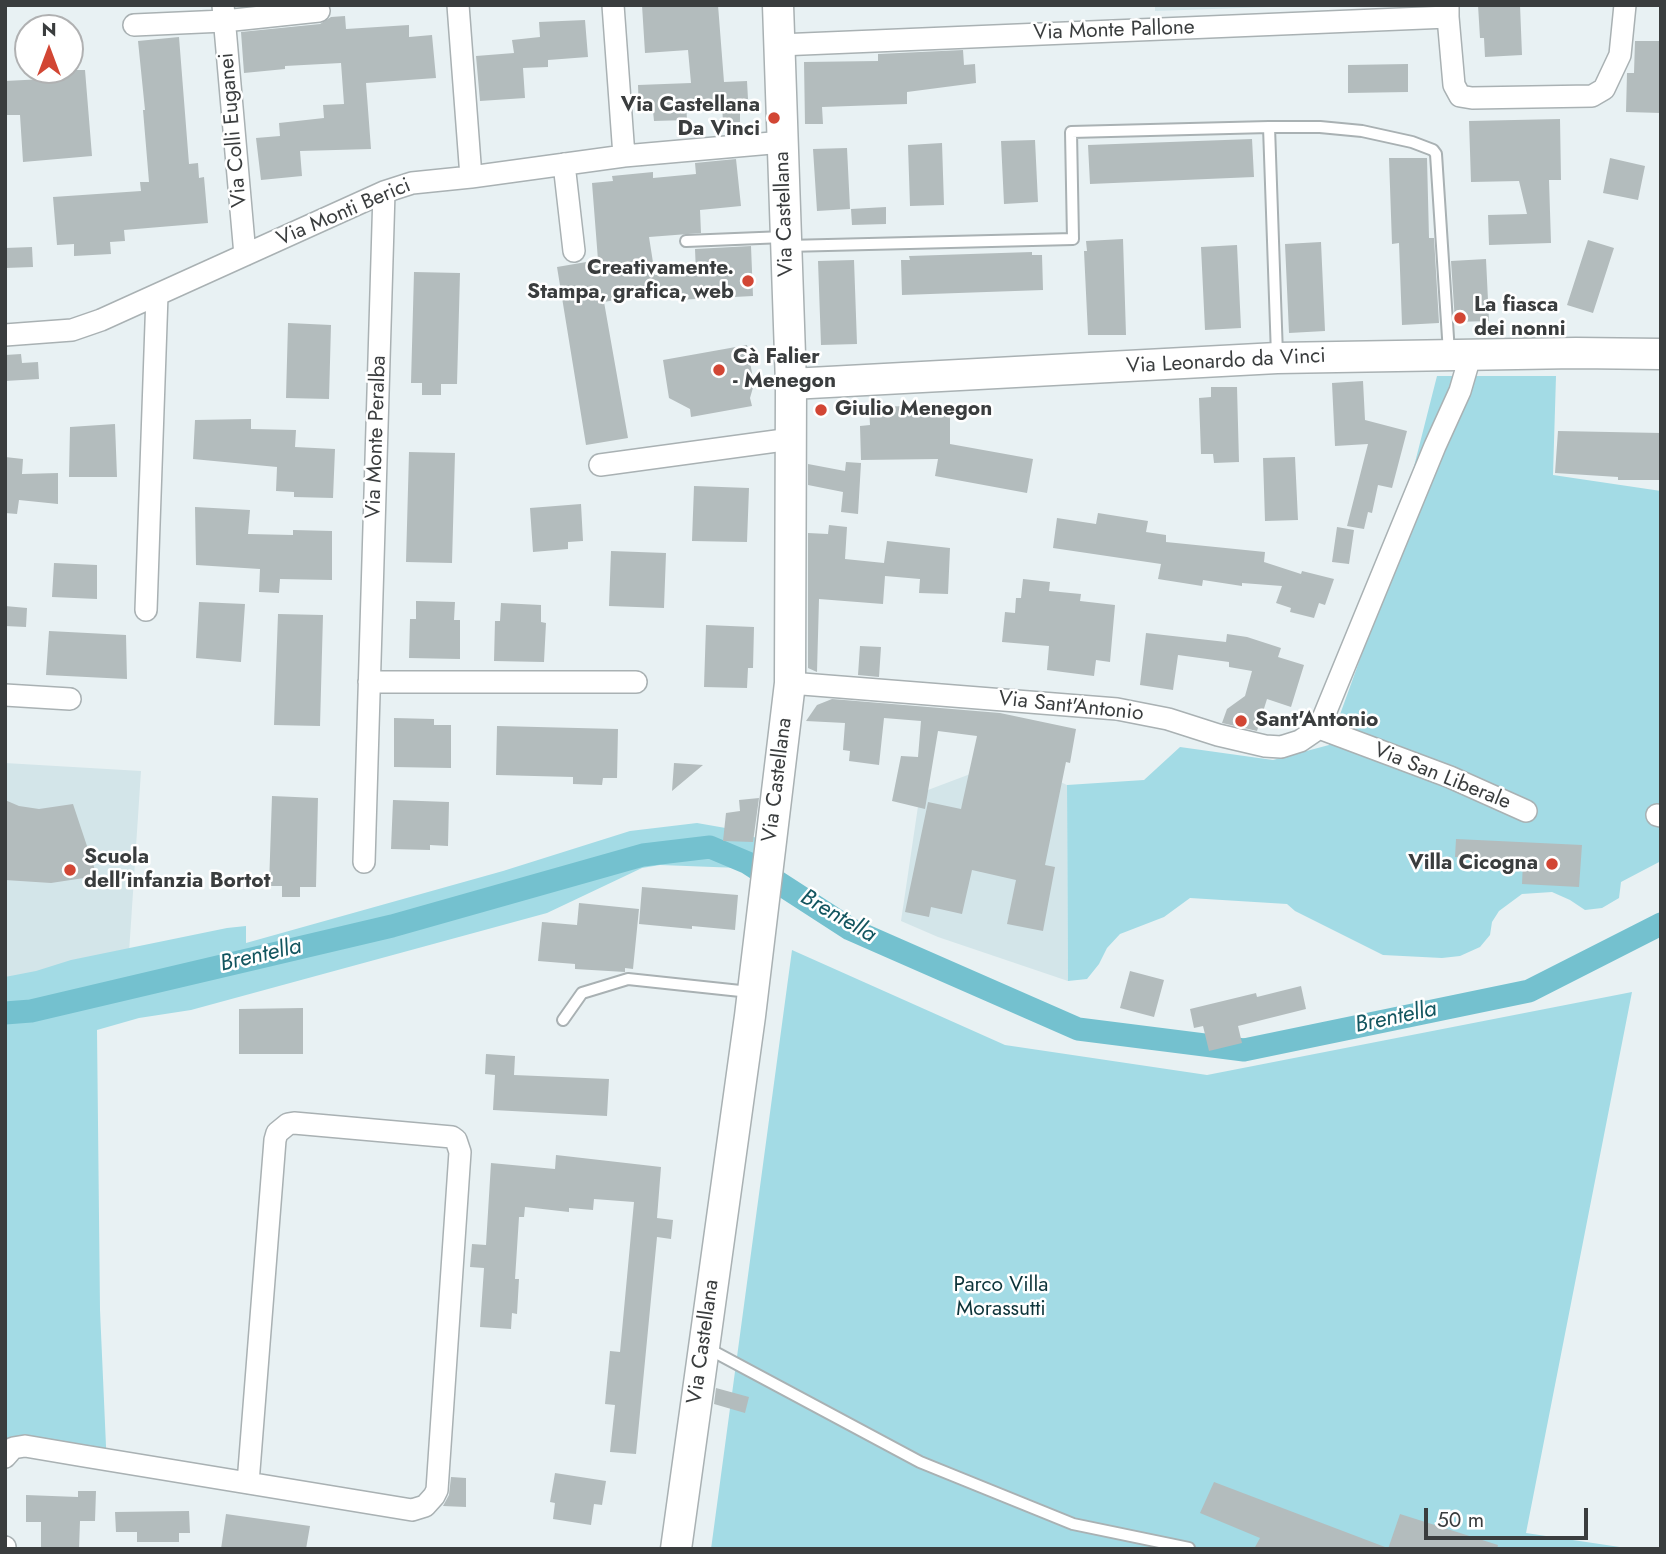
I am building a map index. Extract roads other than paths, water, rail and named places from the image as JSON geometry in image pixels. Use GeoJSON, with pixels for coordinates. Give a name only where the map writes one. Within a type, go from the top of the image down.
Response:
{"type":"FeatureCollection","features":[{"type":"Feature","properties":{"kind":"main road","name":"Via Castellana"},"geometry":{"type":"LineString","coordinates":[[676,1549],[752,993],[790,683],[791,384],[778,5]]}},
{"type":"Feature","properties":{"kind":"main road","name":"Via Leonardo da Vinci"},"geometry":{"type":"LineString","coordinates":[[791,384],[1277,358],[1661,354]]}},
{"type":"Feature","properties":{"kind":"street"},"geometry":{"type":"LineString","coordinates":[[458,5],[471,177]]}},
{"type":"Feature","properties":{"kind":"street"},"geometry":{"type":"LineString","coordinates":[[613,5],[624,156]]}},
{"type":"Feature","properties":{"kind":"street","name":"Via Monte Pallone"},"geometry":{"type":"LineString","coordinates":[[779,45],[1448,11],[1454,85],[1460,96],[1592,96],[1604,89],[1620,55],[1625,5]]}},
{"type":"Feature","properties":{"kind":"street"},"geometry":{"type":"LineString","coordinates":[[134,25],[224,13],[319,11]]}},
{"type":"Feature","properties":{"kind":"street","name":"Via Colli Euganei"},"geometry":{"type":"LineString","coordinates":[[224,13],[245,255]]}},
{"type":"Feature","properties":{"kind":"street","name":"Via Monti Berici"},"geometry":{"type":"LineString","coordinates":[[5,335],[72,330],[157,295],[384,192],[412,183],[624,156],[783,142]]}},
{"type":"Feature","properties":{"kind":"street"},"geometry":{"type":"LineString","coordinates":[[564,164],[574,251]]}},
{"type":"Feature","properties":{"kind":"street","name":"Via Monte Peralba"},"geometry":{"type":"LineString","coordinates":[[364,862],[384,192]]}},
{"type":"Feature","properties":{"kind":"street"},"geometry":{"type":"LineString","coordinates":[[146,610],[157,295]]}},
{"type":"Feature","properties":{"kind":"street"},"geometry":{"type":"LineString","coordinates":[[1320,728],[1460,391],[1466,367],[1458,355]]}},
{"type":"Feature","properties":{"kind":"street"},"geometry":{"type":"LineString","coordinates":[[600,465],[791,439]]}},
{"type":"Feature","properties":{"kind":"street"},"geometry":{"type":"LineString","coordinates":[[369,682],[636,682]]}},
{"type":"Feature","properties":{"kind":"street","name":"Via Sant'Antonio"},"geometry":{"type":"LineString","coordinates":[[790,683],[1117,709],[1168,719],[1265,746],[1280,747],[1300,741],[1320,728]]}},
{"type":"Feature","properties":{"kind":"street"},"geometry":{"type":"LineString","coordinates":[[5,695],[70,699]]}},
{"type":"Feature","properties":{"kind":"street","name":"Via San Liberale"},"geometry":{"type":"LineString","coordinates":[[1320,728],[1450,777],[1527,811]]}},
{"type":"Feature","properties":{"kind":"street"},"geometry":{"type":"LineString","coordinates":[[5,1457],[13,1448],[25,1446],[248,1483],[412,1510],[425,1506],[437,1490],[460,1152],[456,1140],[452,1137],[294,1123],[288,1124],[277,1133],[248,1483]]}},
{"type":"Feature","properties":{"kind":"lane"},"geometry":{"type":"LineString","coordinates":[[1269,127],[1277,358]]}},
{"type":"Feature","properties":{"kind":"lane"},"geometry":{"type":"LineString","coordinates":[[686,241],[1073,239],[1071,132],[1269,127],[1320,127],[1362,131],[1419,145],[1433,150],[1436,154],[1458,355]]}},
{"type":"Feature","properties":{"kind":"lane"},"geometry":{"type":"LineString","coordinates":[[563,1020],[582,993],[628,979],[752,993]]}},
{"type":"Feature","properties":{"kind":"lane"},"geometry":{"type":"LineString","coordinates":[[704,1347],[920,1462],[1073,1524],[1189,1548]]}},
{"type":"Feature","properties":{"kind":"waterway","name":"Brentella"},"geometry":{"type":"LineString","coordinates":[[5,1013],[31,1011],[392,926],[643,855],[710,847],[748,863],[850,929],[1078,1029],[1244,1050],[1529,991],[1661,924]]}},
{"type":"Feature","properties":{"kind":"place","name":"Via Castellana Da Vinci"},"geometry":{"type":"Point","coordinates":[774,118]}},
{"type":"Feature","properties":{"kind":"place","name":"Creativamente. Stampa, grafica, web"},"geometry":{"type":"Point","coordinates":[748,281]}},
{"type":"Feature","properties":{"kind":"place","name":"La fiasca dei nonni"},"geometry":{"type":"Point","coordinates":[1460,318]}},
{"type":"Feature","properties":{"kind":"place","name":"Cà Falier - Menegon"},"geometry":{"type":"Point","coordinates":[719,370]}},
{"type":"Feature","properties":{"kind":"place","name":"Giulio Menegon"},"geometry":{"type":"Point","coordinates":[821,410]}},
{"type":"Feature","properties":{"kind":"place","name":"Sant'Antonio"},"geometry":{"type":"Point","coordinates":[1241,721]}},
{"type":"Feature","properties":{"kind":"place","name":"Villa Cicogna"},"geometry":{"type":"Point","coordinates":[1552,864]}},
{"type":"Feature","properties":{"kind":"place","name":"Scuola dell'infanzia Bortot"},"geometry":{"type":"Point","coordinates":[70,870]}},
{"type":"Feature","properties":{"kind":"park label","name":"Parco Villa Morassutti"},"geometry":{"type":"Point","coordinates":[1001,1298]}}]}
